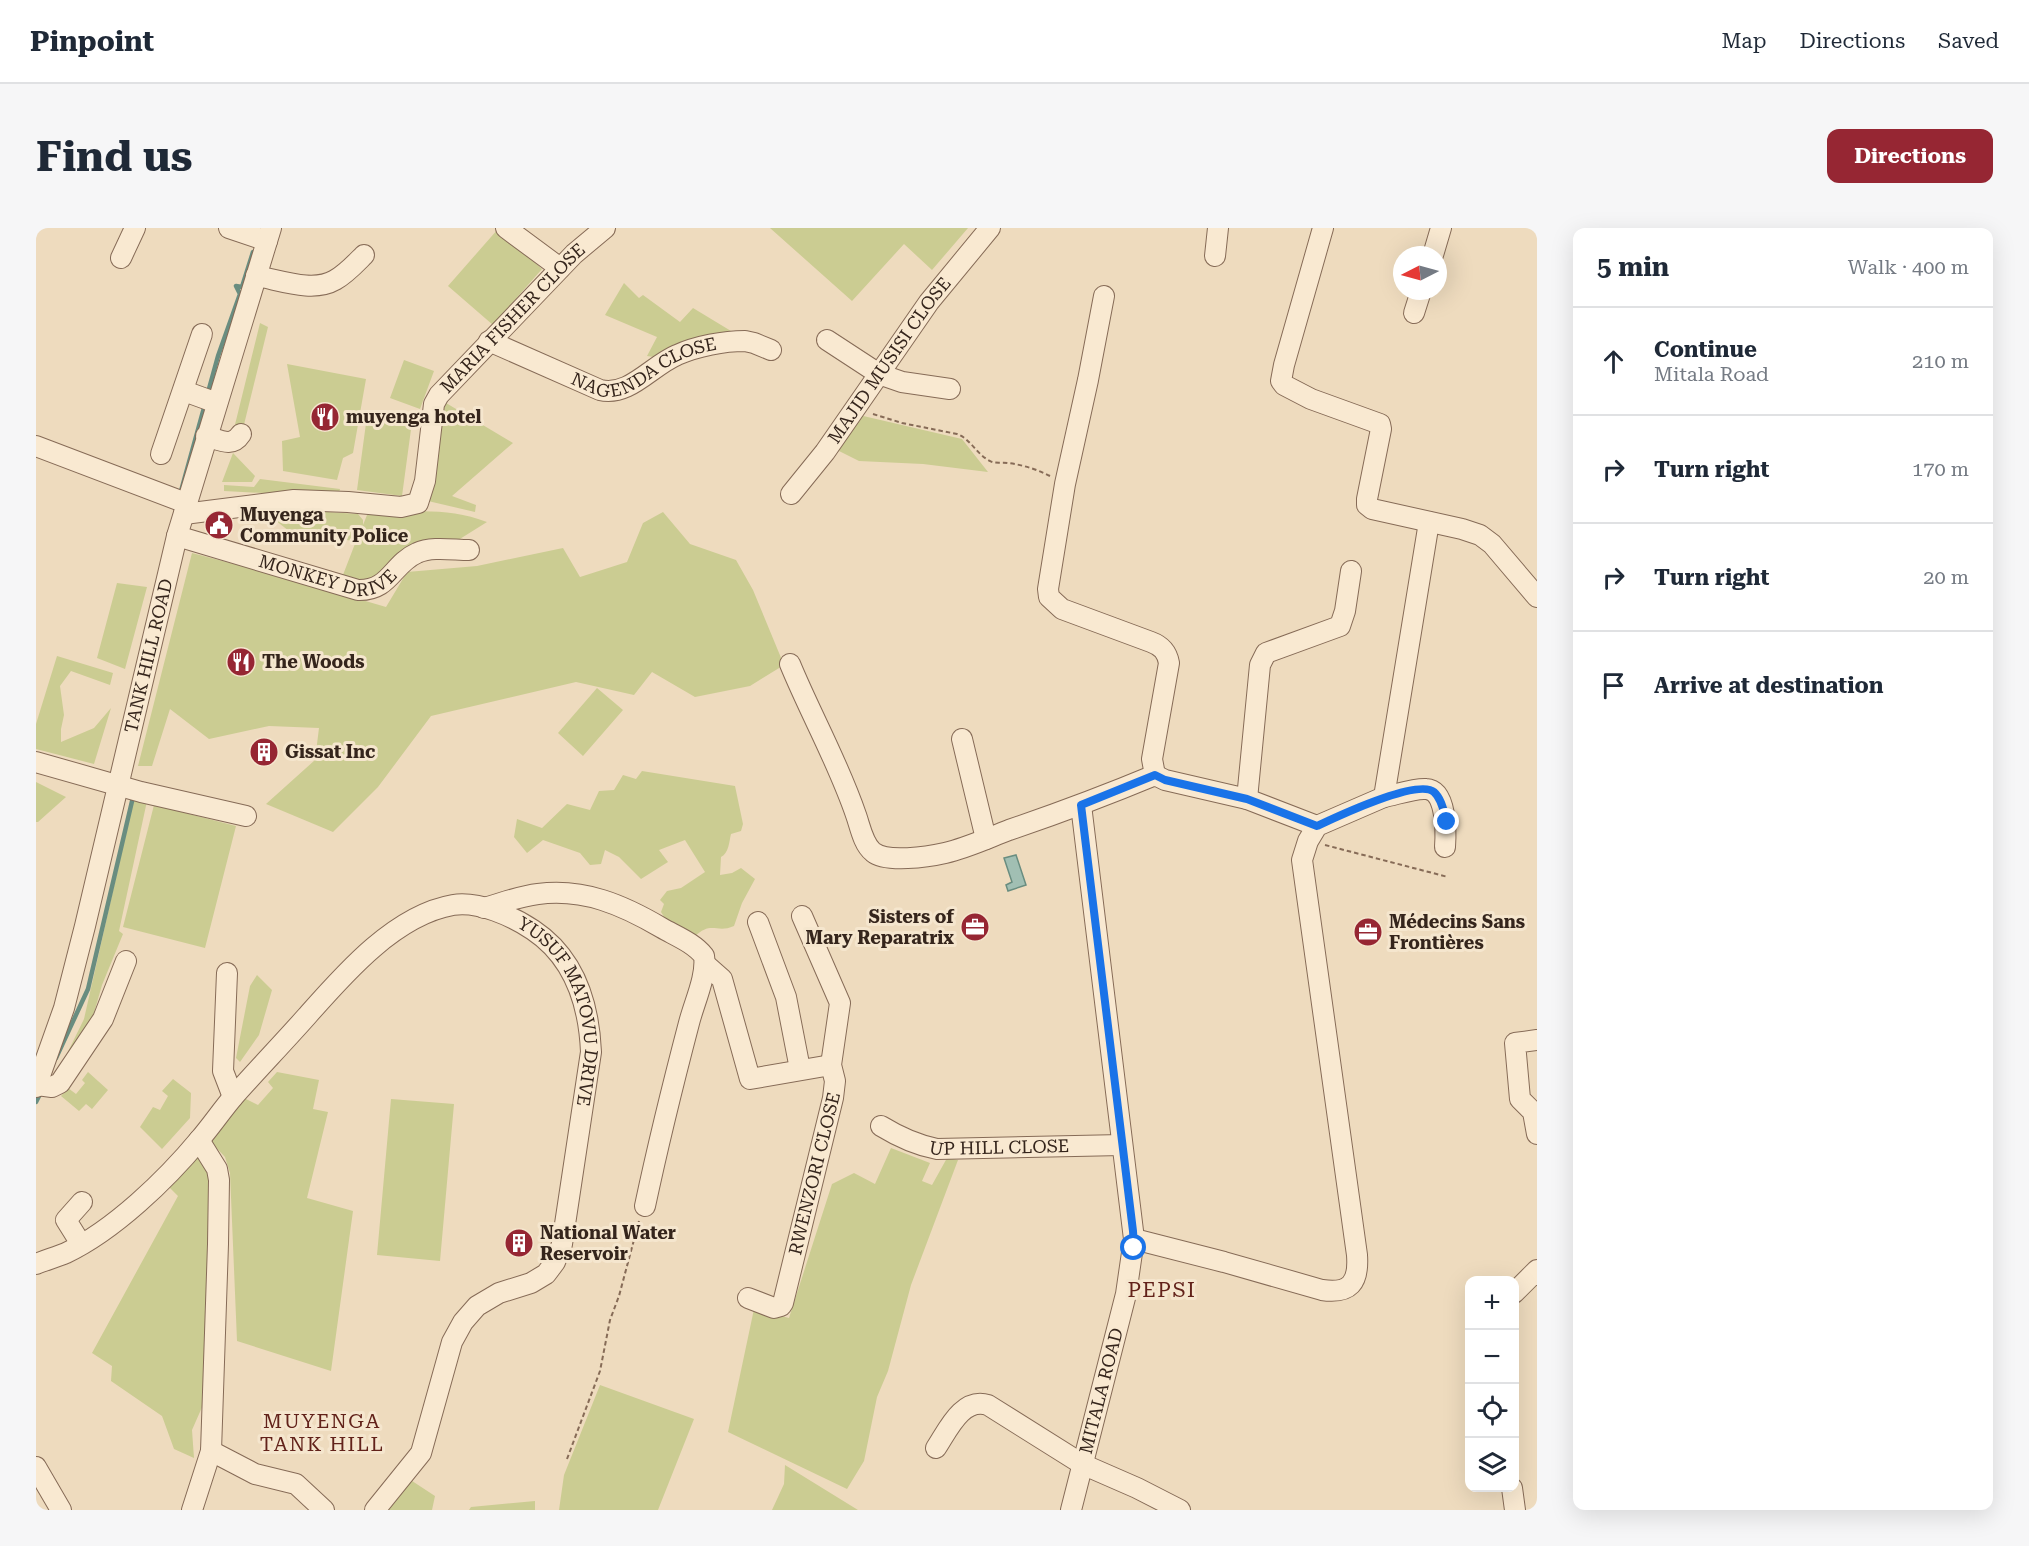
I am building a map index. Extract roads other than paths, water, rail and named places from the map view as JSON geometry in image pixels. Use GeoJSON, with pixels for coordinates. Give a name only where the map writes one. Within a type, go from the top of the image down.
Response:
{"type":"FeatureCollection","features":[{"type":"Feature","properties":{"kind":"street"},"geometry":{"type":"LineString","coordinates":[[121,258],[135,228]]}},
{"type":"Feature","properties":{"kind":"street"},"geometry":{"type":"LineString","coordinates":[[229,228],[269,235]]}},
{"type":"Feature","properties":{"kind":"street"},"geometry":{"type":"LineString","coordinates":[[506,228],[560,268]]}},
{"type":"Feature","properties":{"kind":"street","name":"MARIA FISHER CLOSE"},"geometry":{"type":"LineString","coordinates":[[185,508],[294,500],[401,507],[418,502],[425,481],[434,404],[445,387],[560,268],[605,228]]}},
{"type":"Feature","properties":{"kind":"street","name":"MAJID MUSISI CLOSE"},"geometry":{"type":"LineString","coordinates":[[791,494],[856,409],[929,302],[990,228]]}},
{"type":"Feature","properties":{"kind":"street"},"geometry":{"type":"LineString","coordinates":[[1215,256],[1218,228]]}},
{"type":"Feature","properties":{"kind":"street"},"geometry":{"type":"LineString","coordinates":[[1323,228],[1281,381],[1284,385],[1311,399],[1380,424],[1381,429],[1366,499],[1367,505],[1372,509],[1480,535],[1492,544],[1537,597]]}},
{"type":"Feature","properties":{"kind":"street"},"geometry":{"type":"LineString","coordinates":[[1436,246],[1441,228]]}},
{"type":"Feature","properties":{"kind":"street","name":"TANK HILL ROAD"},"geometry":{"type":"LineString","coordinates":[[36,1086],[63,1008],[177,536],[269,235]]}},
{"type":"Feature","properties":{"kind":"street"},"geometry":{"type":"LineString","coordinates":[[256,276],[305,285],[323,285],[342,275],[364,255]]}},
{"type":"Feature","properties":{"kind":"street"},"geometry":{"type":"LineString","coordinates":[[1104,296],[1065,484],[1049,579],[1049,597],[1062,609],[1158,645],[1167,655],[1169,663],[1152,759],[1155,775]]}},
{"type":"Feature","properties":{"kind":"street"},"geometry":{"type":"LineString","coordinates":[[1414,313],[1418,300]]}},
{"type":"Feature","properties":{"kind":"street"},"geometry":{"type":"LineString","coordinates":[[161,454],[202,334]]}},
{"type":"Feature","properties":{"kind":"street"},"geometry":{"type":"LineString","coordinates":[[826,340],[879,374],[902,382],[951,389]]}},
{"type":"Feature","properties":{"kind":"street","name":"NAGENDA CLOSE"},"geometry":{"type":"LineString","coordinates":[[489,341],[608,392],[622,390],[665,360],[688,351],[745,341],[771,350]]}},
{"type":"Feature","properties":{"kind":"street"},"geometry":{"type":"LineString","coordinates":[[184,391],[217,403]]}},
{"type":"Feature","properties":{"kind":"street"},"geometry":{"type":"LineString","coordinates":[[206,436],[231,442],[237,440],[242,434]]}},
{"type":"Feature","properties":{"kind":"street"},"geometry":{"type":"LineString","coordinates":[[36,446],[185,508]]}},
{"type":"Feature","properties":{"kind":"street"},"geometry":{"type":"LineString","coordinates":[[1384,797],[1428,522]]}},
{"type":"Feature","properties":{"kind":"street","name":"MONKEY DRIVE"},"geometry":{"type":"LineString","coordinates":[[177,536],[358,590],[368,590],[382,585],[406,559],[422,551],[469,550]]}},
{"type":"Feature","properties":{"kind":"street"},"geometry":{"type":"LineString","coordinates":[[1247,799],[1260,665],[1266,653],[1340,626],[1352,571]]}},
{"type":"Feature","properties":{"kind":"street"},"geometry":{"type":"LineString","coordinates":[[790,664],[807,704],[831,749],[865,840],[872,851],[882,856],[892,858],[951,851],[1081,805],[1155,775],[1165,780],[1247,799],[1312,833]]}},
{"type":"Feature","properties":{"kind":"street"},"geometry":{"type":"LineString","coordinates":[[962,739],[986,838]]}},
{"type":"Feature","properties":{"kind":"street"},"geometry":{"type":"LineString","coordinates":[[36,762],[141,792],[246,816]]}},
{"type":"Feature","properties":{"kind":"street"},"geometry":{"type":"LineString","coordinates":[[1134,1239],[1322,1290],[1334,1292],[1344,1290],[1352,1284],[1356,1276],[1357,1256],[1302,860],[1312,833],[1384,797],[1426,789],[1434,792],[1440,800],[1447,822],[1446,847]]}},
{"type":"Feature","properties":{"kind":"street","name":"MITALA ROAD"},"geometry":{"type":"LineString","coordinates":[[1071,1510],[1126,1294],[1134,1239],[1081,805]]}},
{"type":"Feature","properties":{"kind":"street"},"geometry":{"type":"LineString","coordinates":[[484,908],[536,894],[576,893],[595,897],[630,910],[692,945],[704,956],[705,964],[673,1083],[645,1206]]}},
{"type":"Feature","properties":{"kind":"street","name":"YUSUF MATOVU DRIVE"},"geometry":{"type":"LineString","coordinates":[[36,1264],[81,1244],[144,1197],[199,1140],[233,1097],[323,997],[367,953],[417,918],[440,908],[469,905],[484,908],[526,926],[551,944],[572,974],[583,997],[590,1023],[591,1052],[562,1244],[555,1262],[546,1274],[531,1283],[492,1297],[477,1306],[463,1322],[452,1342],[421,1453],[375,1510]]}},
{"type":"Feature","properties":{"kind":"street","name":"RWENZORI CLOSE"},"geometry":{"type":"LineString","coordinates":[[748,1298],[774,1308],[781,1306],[784,1300],[833,1098],[835,1081],[831,1065],[840,1003],[802,916]]}},
{"type":"Feature","properties":{"kind":"street"},"geometry":{"type":"LineString","coordinates":[[758,922],[786,997],[800,1070]]}},
{"type":"Feature","properties":{"kind":"street"},"geometry":{"type":"LineString","coordinates":[[36,1086],[52,1087],[60,1083],[103,1019],[126,962]]}},
{"type":"Feature","properties":{"kind":"street"},"geometry":{"type":"LineString","coordinates":[[705,964],[722,979],[750,1079],[831,1065]]}},
{"type":"Feature","properties":{"kind":"street"},"geometry":{"type":"LineString","coordinates":[[227,973],[223,1071],[233,1097]]}},
{"type":"Feature","properties":{"kind":"street"},"geometry":{"type":"LineString","coordinates":[[1537,1040],[1515,1043],[1520,1100],[1533,1112],[1537,1134]]}},
{"type":"Feature","properties":{"kind":"street","name":"UP HILL CLOSE"},"geometry":{"type":"LineString","coordinates":[[881,1126],[905,1140],[937,1149],[1122,1145]]}},
{"type":"Feature","properties":{"kind":"street"},"geometry":{"type":"LineString","coordinates":[[192,1510],[211,1451],[219,1180],[212,1158],[199,1140]]}},
{"type":"Feature","properties":{"kind":"street"},"geometry":{"type":"LineString","coordinates":[[81,1244],[66,1221],[82,1202]]}},
{"type":"Feature","properties":{"kind":"street"},"geometry":{"type":"LineString","coordinates":[[1519,1289],[1537,1270]]}},
{"type":"Feature","properties":{"kind":"street"},"geometry":{"type":"LineString","coordinates":[[936,1448],[960,1413],[974,1404],[981,1403],[988,1405],[1082,1464],[1180,1510]]}},
{"type":"Feature","properties":{"kind":"street"},"geometry":{"type":"LineString","coordinates":[[211,1451],[255,1474],[296,1484],[324,1510]]}},
{"type":"Feature","properties":{"kind":"street"},"geometry":{"type":"LineString","coordinates":[[36,1467],[61,1510]]}},
{"type":"Feature","properties":{"kind":"street"},"geometry":{"type":"LineString","coordinates":[[1513,1492],[1515,1510]]}},
{"type":"Feature","properties":{"kind":"waterway"},"geometry":{"type":"LineString","coordinates":[[207,396],[218,356],[240,294],[236,286],[242,287],[253,252]]}},
{"type":"Feature","properties":{"kind":"waterway"},"geometry":{"type":"LineString","coordinates":[[181,491],[205,404]]}},
{"type":"Feature","properties":{"kind":"waterway"},"geometry":{"type":"LineString","coordinates":[[56,1058],[88,989],[133,797]]}},
{"type":"Feature","properties":{"kind":"waterway"},"geometry":{"type":"LineString","coordinates":[[36,1102],[41,1092]]}},
{"type":"Feature","properties":{"kind":"place","name":"muyenga hotel"},"geometry":{"type":"Point","coordinates":[325,417]}},
{"type":"Feature","properties":{"kind":"place","name":"Muyenga Community Police"},"geometry":{"type":"Point","coordinates":[219,525]}},
{"type":"Feature","properties":{"kind":"place","name":"The Woods"},"geometry":{"type":"Point","coordinates":[241,662]}},
{"type":"Feature","properties":{"kind":"place","name":"Gissat Inc"},"geometry":{"type":"Point","coordinates":[264,752]}},
{"type":"Feature","properties":{"kind":"place","name":"Sisters of Mary Reparatrix"},"geometry":{"type":"Point","coordinates":[975,927]}},
{"type":"Feature","properties":{"kind":"place","name":"Médecins Sans Frontières"},"geometry":{"type":"Point","coordinates":[1368,932]}},
{"type":"Feature","properties":{"kind":"place","name":"National Water Reservoir"},"geometry":{"type":"Point","coordinates":[519,1243]}},
{"type":"Feature","properties":{"kind":"district","name":"PEPSI"},"geometry":{"type":"Point","coordinates":[1162,1290]}},
{"type":"Feature","properties":{"kind":"district","name":"MUYENGA TANK HILL"},"geometry":{"type":"Point","coordinates":[322,1432]}}]}
